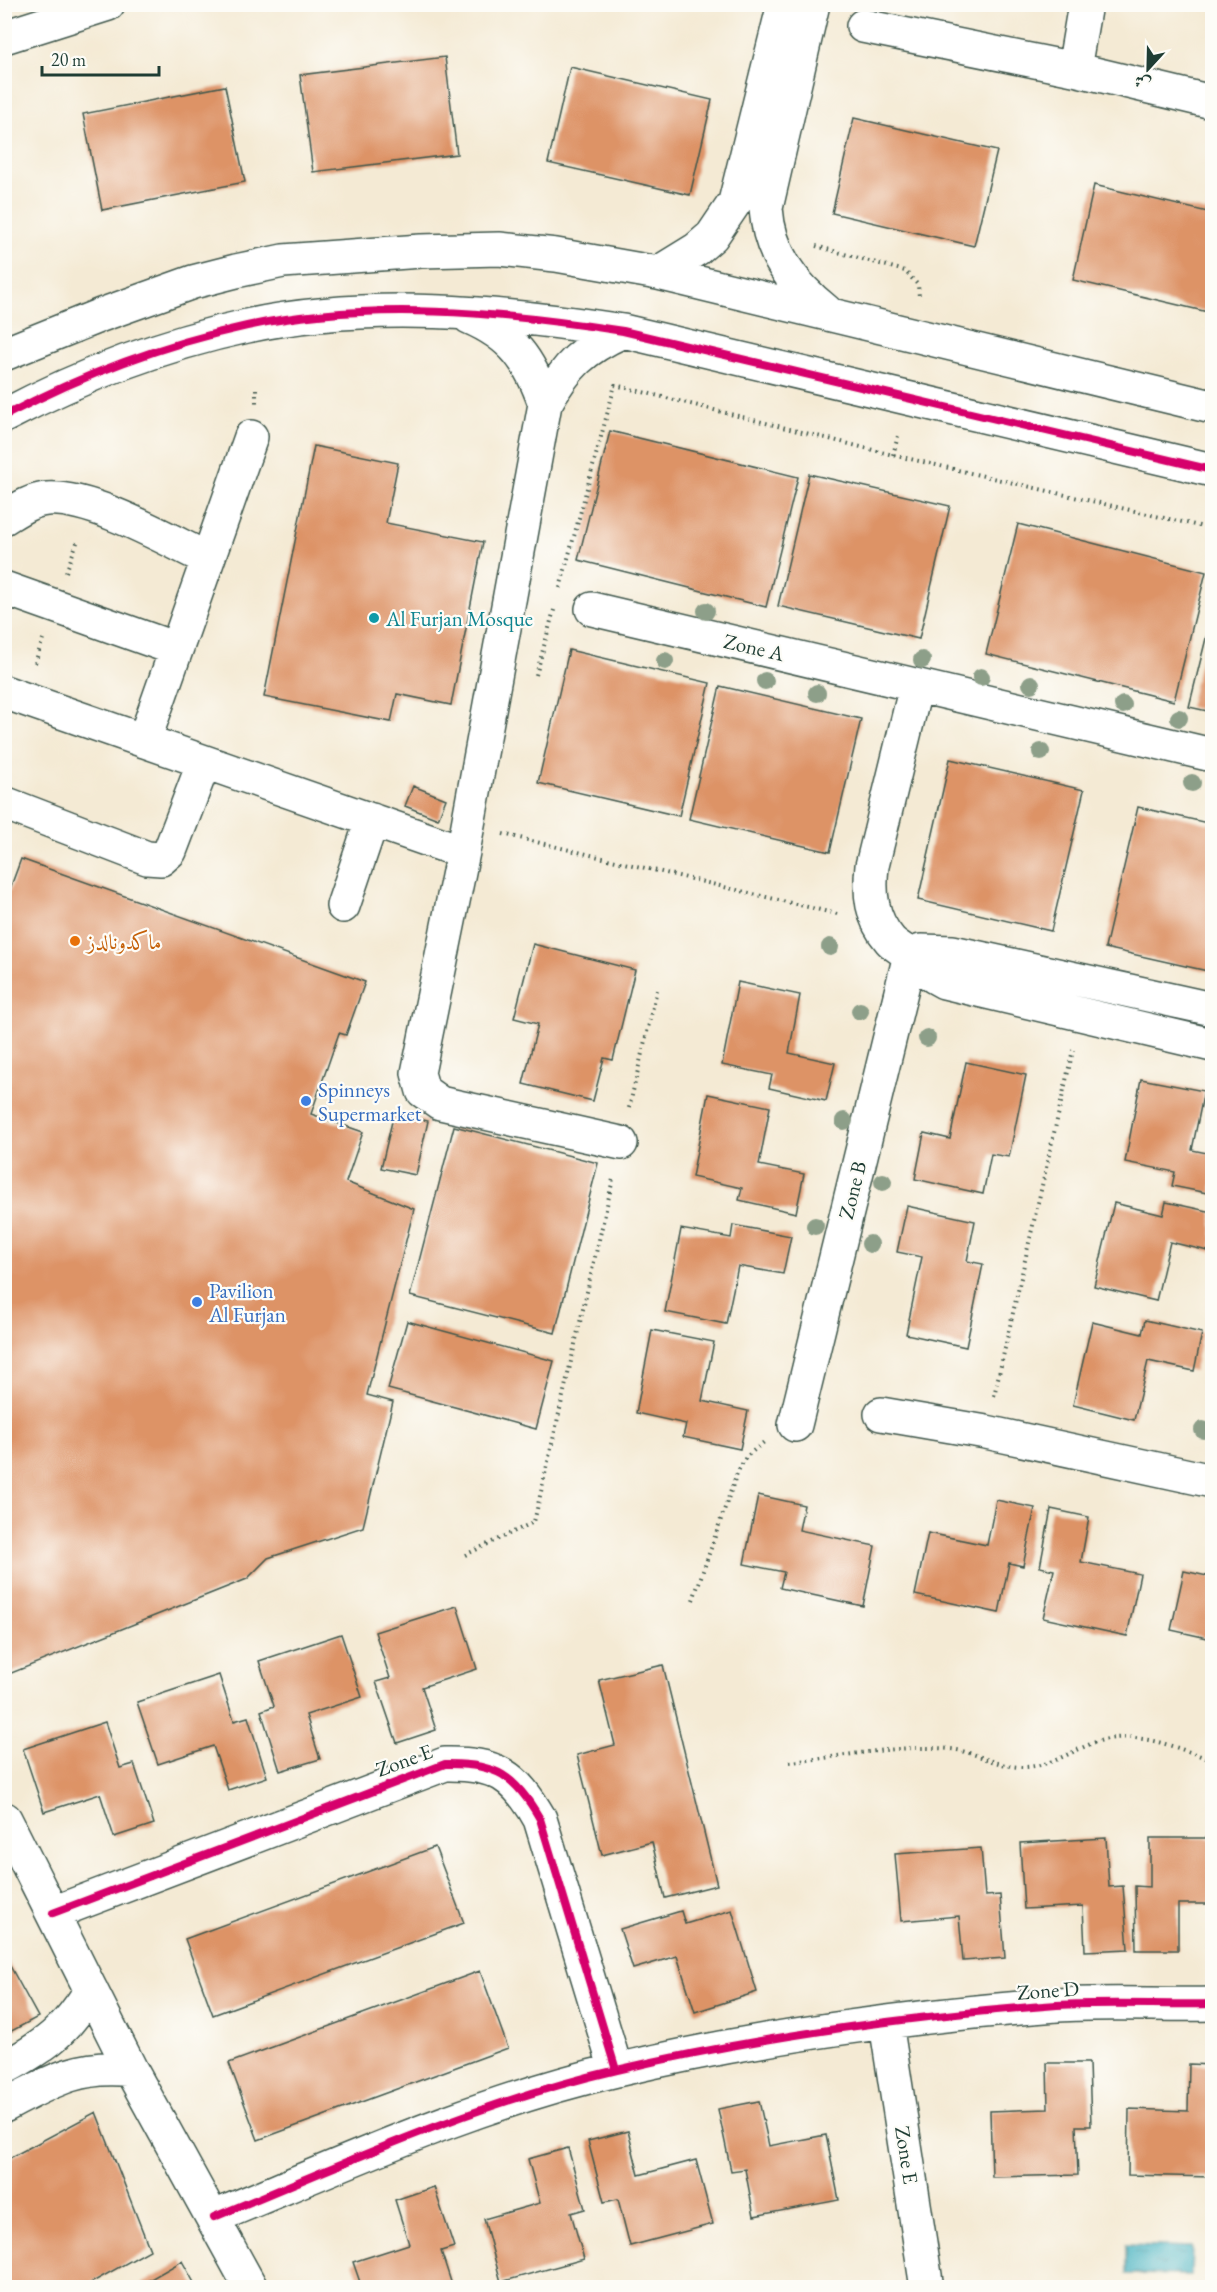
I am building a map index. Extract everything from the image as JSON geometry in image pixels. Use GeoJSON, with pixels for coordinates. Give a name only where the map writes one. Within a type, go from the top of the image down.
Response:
{"type":"FeatureCollection","features":[{"type":"Feature","properties":{"kind":"street"},"geometry":{"type":"LineString","coordinates":[[658,273],[698,249],[712,236],[730,211],[784,4]]}},
{"type":"Feature","properties":{"kind":"street"},"geometry":{"type":"LineString","coordinates":[[813,4],[766,208],[769,232],[782,265],[803,293],[827,312]]}},
{"type":"Feature","properties":{"kind":"street"},"geometry":{"type":"LineString","coordinates":[[1074,69],[1085,4]]}},
{"type":"Feature","properties":{"kind":"street"},"geometry":{"type":"LineString","coordinates":[[4,37],[106,5]]}},
{"type":"Feature","properties":{"kind":"street"},"geometry":{"type":"LineString","coordinates":[[864,26],[1074,69],[1212,102]]}},
{"type":"Feature","properties":{"kind":"street"},"geometry":{"type":"LineString","coordinates":[[4,354],[101,315],[193,282],[283,261],[421,251],[499,249],[556,255],[658,273],[827,312],[1212,407]]}},
{"type":"Feature","properties":{"kind":"street"},"geometry":{"type":"LineString","coordinates":[[4,416],[34,400],[122,365],[190,341],[249,326],[357,313],[462,314],[568,322],[623,331],[1212,470]]}},
{"type":"Feature","properties":{"kind":"street"},"geometry":{"type":"LineString","coordinates":[[462,314],[492,327],[517,347],[535,374],[545,404]]}},
{"type":"Feature","properties":{"kind":"street"},"geometry":{"type":"LineString","coordinates":[[621,1143],[440,1103],[423,1091],[418,1073],[465,839],[545,404],[558,380],[576,358],[598,342],[623,331]]}},
{"type":"Feature","properties":{"kind":"street"},"geometry":{"type":"LineString","coordinates":[[144,741],[251,437]]}},
{"type":"Feature","properties":{"kind":"street"},"geometry":{"type":"LineString","coordinates":[[4,518],[22,507],[45,499],[66,500],[90,505],[208,558]]}},
{"type":"Feature","properties":{"kind":"street"},"geometry":{"type":"LineString","coordinates":[[4,588],[176,649]]}},
{"type":"Feature","properties":{"kind":"street","name":"Zone A"},"geometry":{"type":"LineString","coordinates":[[592,609],[1212,755]]}},
{"type":"Feature","properties":{"kind":"street"},"geometry":{"type":"LineString","coordinates":[[916,686],[872,866],[870,886],[872,906],[878,924],[890,941],[910,955],[926,971],[944,982],[1212,1045]]}},
{"type":"Feature","properties":{"kind":"street"},"geometry":{"type":"LineString","coordinates":[[4,692],[372,820],[465,839]]}},
{"type":"Feature","properties":{"kind":"street"},"geometry":{"type":"LineString","coordinates":[[4,803],[147,858],[161,859],[170,851],[204,762]]}},
{"type":"Feature","properties":{"kind":"street"},"geometry":{"type":"LineString","coordinates":[[343,906],[372,820]]}},
{"type":"Feature","properties":{"kind":"street"},"geometry":{"type":"LineString","coordinates":[[910,955],[921,951],[953,952],[1212,1010]]}},
{"type":"Feature","properties":{"kind":"street","name":"Zone B"},"geometry":{"type":"LineString","coordinates":[[795,1425],[910,955]]}},
{"type":"Feature","properties":{"kind":"street"},"geometry":{"type":"LineString","coordinates":[[881,1414],[986,1432],[1212,1479]]}},
{"type":"Feature","properties":{"kind":"street","name":"Zone E"},"geometry":{"type":"LineString","coordinates":[[52,1913],[445,1764],[473,1763],[499,1772],[525,1791],[540,1819],[616,2070]]}},
{"type":"Feature","properties":{"kind":"street"},"geometry":{"type":"LineString","coordinates":[[5,1819],[131,2070],[214,2217],[251,2288]]}},
{"type":"Feature","properties":{"kind":"street"},"geometry":{"type":"LineString","coordinates":[[4,2068],[56,2037],[71,2021],[91,1990]]}},
{"type":"Feature","properties":{"kind":"street","name":"Zone D"},"geometry":{"type":"LineString","coordinates":[[214,2217],[409,2136],[509,2101],[616,2070],[824,2030],[1059,2005],[1212,2004]]}},
{"type":"Feature","properties":{"kind":"street","name":"Zone E"},"geometry":{"type":"LineString","coordinates":[[886,2024],[927,2288]]}},
{"type":"Feature","properties":{"kind":"street"},"geometry":{"type":"LineString","coordinates":[[4,2106],[70,2073],[99,2068],[131,2070]]}},
{"type":"Feature","properties":{"kind":"path"},"geometry":{"type":"LineString","coordinates":[[535,677],[615,385],[893,455],[1212,529]]}},
{"type":"Feature","properties":{"kind":"path"},"geometry":{"type":"LineString","coordinates":[[465,839],[878,924]]}},
{"type":"Feature","properties":{"kind":"path"},"geometry":{"type":"LineString","coordinates":[[465,1555],[534,1522],[657,990]]}},
{"type":"Feature","properties":{"kind":"path"},"geometry":{"type":"LineString","coordinates":[[986,1432],[1082,1015]]}},
{"type":"Feature","properties":{"kind":"path"},"geometry":{"type":"LineString","coordinates":[[693,1600],[737,1473],[746,1457],[761,1444],[795,1425]]}},
{"type":"Feature","properties":{"kind":"path"},"geometry":{"type":"LineString","coordinates":[[790,1762],[924,1748],[952,1749],[1008,1766],[1023,1767],[1057,1761],[1096,1742],[1137,1737],[1212,1760]]}},
{"type":"Feature","properties":{"kind":"water"},"geometry":{"type":"Polygon","coordinates":[[[1126,2245],[1192,2247],[1191,2275],[1126,2274],[1126,2245]]]}},
{"type":"Feature","properties":{"kind":"building"},"geometry":{"type":"Polygon","coordinates":[[[445,57],[457,154],[313,172],[300,75],[445,57]]]}},
{"type":"Feature","properties":{"kind":"building"},"geometry":{"type":"Polygon","coordinates":[[[570,67],[712,100],[690,195],[548,163],[570,67]]]}},
{"type":"Feature","properties":{"kind":"building"},"geometry":{"type":"Polygon","coordinates":[[[225,86],[245,182],[102,210],[83,114],[225,86]]]}},
{"type":"Feature","properties":{"kind":"building"},"geometry":{"type":"Polygon","coordinates":[[[854,118],[997,151],[974,246],[832,213],[854,118]]]}},
{"type":"Feature","properties":{"kind":"building"},"geometry":{"type":"Polygon","coordinates":[[[1094,185],[1212,213],[1212,313],[1073,280],[1094,185]]]}},
{"type":"Feature","properties":{"kind":"building"},"geometry":{"type":"Polygon","coordinates":[[[610,431],[798,477],[766,607],[578,560],[610,431]]]}},
{"type":"Feature","properties":{"kind":"building","name":"Al Furjan Mosque"},"geometry":{"type":"Polygon","coordinates":[[[314,446],[398,463],[386,523],[483,542],[451,705],[397,694],[391,722],[264,697],[314,446]]]}},
{"type":"Feature","properties":{"kind":"building"},"geometry":{"type":"Polygon","coordinates":[[[809,474],[950,506],[919,639],[778,606],[809,474]]]}},
{"type":"Feature","properties":{"kind":"building"},"geometry":{"type":"Polygon","coordinates":[[[1018,524],[1206,572],[1174,701],[986,654],[1018,524]]]}},
{"type":"Feature","properties":{"kind":"building"},"geometry":{"type":"Polygon","coordinates":[[[1212,614],[1212,712],[1189,707],[1212,614]]]}},
{"type":"Feature","properties":{"kind":"building"},"geometry":{"type":"Polygon","coordinates":[[[569,650],[710,683],[679,816],[538,783],[569,650]]]}},
{"type":"Feature","properties":{"kind":"building"},"geometry":{"type":"Polygon","coordinates":[[[720,686],[861,719],[830,852],[689,819],[720,686]]]}},
{"type":"Feature","properties":{"kind":"building"},"geometry":{"type":"Polygon","coordinates":[[[950,759],[1084,790],[1051,931],[918,900],[950,759]]]}},
{"type":"Feature","properties":{"kind":"building"},"geometry":{"type":"Polygon","coordinates":[[[413,786],[446,799],[438,819],[405,806],[413,786]]]}},
{"type":"Feature","properties":{"kind":"building"},"geometry":{"type":"Polygon","coordinates":[[[1138,807],[1212,824],[1212,972],[1105,948],[1138,807]]]}},
{"type":"Feature","properties":{"kind":"building","name":"Pavilion Al Furjan"},"geometry":{"type":"Polygon","coordinates":[[[21,859],[365,982],[346,1035],[339,1033],[311,1114],[363,1132],[346,1182],[414,1209],[367,1395],[393,1402],[363,1527],[268,1558],[247,1579],[4,1676],[4,905],[21,859]]]}},
{"type":"Feature","properties":{"kind":"building"},"geometry":{"type":"Polygon","coordinates":[[[533,944],[635,970],[613,1060],[604,1058],[593,1101],[523,1084],[538,1024],[514,1018],[533,944]]]}},
{"type":"Feature","properties":{"kind":"building"},"geometry":{"type":"Polygon","coordinates":[[[738,982],[800,995],[789,1053],[835,1063],[826,1101],[769,1088],[772,1075],[722,1065],[738,982]]]}},
{"type":"Feature","properties":{"kind":"building"},"geometry":{"type":"Polygon","coordinates":[[[966,1062],[1026,1075],[1009,1157],[991,1154],[983,1194],[915,1179],[924,1133],[950,1139],[966,1062]]]}},
{"type":"Feature","properties":{"kind":"building"},"geometry":{"type":"Polygon","coordinates":[[[1141,1079],[1204,1091],[1192,1150],[1212,1154],[1212,1194],[1172,1186],[1175,1172],[1125,1162],[1141,1079]]]}},
{"type":"Feature","properties":{"kind":"building"},"geometry":{"type":"Polygon","coordinates":[[[708,1094],[770,1107],[759,1165],[804,1174],[796,1213],[739,1200],[742,1188],[692,1177],[708,1094]]]}},
{"type":"Feature","properties":{"kind":"building"},"geometry":{"type":"Polygon","coordinates":[[[394,1113],[428,1121],[416,1175],[381,1168],[394,1113]]]}},
{"type":"Feature","properties":{"kind":"building"},"geometry":{"type":"Polygon","coordinates":[[[454,1126],[598,1163],[555,1333],[410,1296],[454,1126]]]}},
{"type":"Feature","properties":{"kind":"building"},"geometry":{"type":"Polygon","coordinates":[[[1166,1202],[1212,1212],[1212,1252],[1170,1242],[1156,1301],[1094,1286],[1114,1203],[1163,1215],[1166,1202]]]}},
{"type":"Feature","properties":{"kind":"building"},"geometry":{"type":"Polygon","coordinates":[[[907,1206],[975,1221],[967,1261],[983,1264],[966,1347],[906,1334],[922,1257],[897,1252],[907,1206]]]}},
{"type":"Feature","properties":{"kind":"building"},"geometry":{"type":"Polygon","coordinates":[[[733,1225],[791,1236],[783,1274],[738,1266],[726,1324],[665,1312],[681,1229],[731,1238],[733,1225]]]}},
{"type":"Feature","properties":{"kind":"building"},"geometry":{"type":"Polygon","coordinates":[[[1145,1320],[1202,1333],[1194,1371],[1148,1361],[1134,1420],[1073,1405],[1092,1322],[1142,1334],[1145,1320]]]}},
{"type":"Feature","properties":{"kind":"building"},"geometry":{"type":"Polygon","coordinates":[[[407,1321],[554,1361],[536,1429],[388,1389],[407,1321]]]}},
{"type":"Feature","properties":{"kind":"building"},"geometry":{"type":"Polygon","coordinates":[[[652,1330],[714,1342],[702,1401],[748,1411],[740,1449],[683,1437],[686,1424],[636,1413],[652,1330]]]}},
{"type":"Feature","properties":{"kind":"building"},"geometry":{"type":"Polygon","coordinates":[[[758,1495],[804,1505],[799,1530],[875,1546],[863,1606],[780,1588],[784,1572],[744,1564],[758,1495]]]}},
{"type":"Feature","properties":{"kind":"building"},"geometry":{"type":"Polygon","coordinates":[[[996,1500],[1035,1508],[1023,1566],[1009,1563],[999,1613],[915,1595],[928,1533],[987,1545],[996,1500]]]}},
{"type":"Feature","properties":{"kind":"building"},"geometry":{"type":"Polygon","coordinates":[[[1051,1509],[1089,1517],[1081,1562],[1140,1574],[1127,1636],[1043,1618],[1054,1570],[1040,1567],[1051,1509]]]}},
{"type":"Feature","properties":{"kind":"building"},"geometry":{"type":"Polygon","coordinates":[[[1184,1571],[1212,1577],[1212,1639],[1171,1630],[1184,1571]]]}},
{"type":"Feature","properties":{"kind":"building"},"geometry":{"type":"Polygon","coordinates":[[[457,1606],[477,1669],[422,1687],[436,1730],[397,1743],[376,1682],[390,1678],[375,1632],[457,1606]]]}},
{"type":"Feature","properties":{"kind":"building"},"geometry":{"type":"Polygon","coordinates":[[[341,1634],[362,1697],[306,1715],[320,1759],[280,1771],[261,1711],[274,1706],[259,1661],[341,1634]]]}},
{"type":"Feature","properties":{"kind":"building"},"geometry":{"type":"Polygon","coordinates":[[[663,1665],[717,1885],[665,1898],[652,1842],[602,1855],[577,1755],[615,1745],[599,1680],[663,1665]]]}},
{"type":"Feature","properties":{"kind":"building"},"geometry":{"type":"Polygon","coordinates":[[[219,1675],[234,1721],[248,1717],[267,1777],[228,1790],[213,1746],[158,1764],[137,1702],[219,1675]]]}},
{"type":"Feature","properties":{"kind":"building"},"geometry":{"type":"Polygon","coordinates":[[[105,1722],[120,1768],[134,1764],[154,1824],[114,1837],[100,1794],[44,1812],[23,1749],[105,1722]]]}},
{"type":"Feature","properties":{"kind":"building"},"geometry":{"type":"Polygon","coordinates":[[[1106,1838],[1109,1887],[1123,1886],[1128,1949],[1085,1951],[1083,1906],[1024,1909],[1020,1843],[1106,1838]]]}},
{"type":"Feature","properties":{"kind":"building"},"geometry":{"type":"Polygon","coordinates":[[[1150,1838],[1212,1838],[1212,1904],[1178,1904],[1178,1950],[1136,1950],[1135,1886],[1150,1887],[1150,1838]]]}},
{"type":"Feature","properties":{"kind":"building"},"geometry":{"type":"Polygon","coordinates":[[[435,1847],[464,1923],[213,2015],[185,1939],[435,1847]]]}},
{"type":"Feature","properties":{"kind":"building"},"geometry":{"type":"Polygon","coordinates":[[[981,1848],[985,1896],[1000,1895],[1005,1958],[963,1961],[959,1916],[901,1921],[895,1854],[981,1848]]]}},
{"type":"Feature","properties":{"kind":"building"},"geometry":{"type":"Polygon","coordinates":[[[732,1910],[757,1992],[695,2012],[677,1956],[633,1969],[620,1929],[681,1911],[685,1924],[732,1910]]]}},
{"type":"Feature","properties":{"kind":"building"},"geometry":{"type":"Polygon","coordinates":[[[4,1955],[38,2017],[4,2035],[4,1955]]]}},
{"type":"Feature","properties":{"kind":"building"},"geometry":{"type":"Polygon","coordinates":[[[480,1971],[508,2048],[258,2140],[229,2063],[480,1971]]]}},
{"type":"Feature","properties":{"kind":"building"},"geometry":{"type":"Polygon","coordinates":[[[1047,2063],[1089,2063],[1091,2126],[1076,2126],[1078,2175],[992,2177],[990,2111],[1048,2109],[1047,2063]]]}},
{"type":"Feature","properties":{"kind":"building"},"geometry":{"type":"Polygon","coordinates":[[[1189,2064],[1212,2065],[1212,2177],[1128,2175],[1129,2109],[1188,2111],[1189,2064]]]}},
{"type":"Feature","properties":{"kind":"building"},"geometry":{"type":"Polygon","coordinates":[[[759,2101],[769,2146],[826,2135],[839,2200],[754,2216],[745,2169],[731,2171],[718,2109],[759,2101]]]}},
{"type":"Feature","properties":{"kind":"building"},"geometry":{"type":"Polygon","coordinates":[[[96,2112],[150,2250],[82,2288],[4,2288],[4,2161],[96,2112]]]}},
{"type":"Feature","properties":{"kind":"building"},"geometry":{"type":"Polygon","coordinates":[[[628,2131],[639,2175],[696,2160],[713,2224],[630,2246],[618,2199],[604,2202],[588,2141],[628,2131]]]}},
{"type":"Feature","properties":{"kind":"building"},"geometry":{"type":"Polygon","coordinates":[[[568,2148],[585,2209],[571,2213],[584,2259],[501,2282],[484,2219],[540,2203],[528,2159],[568,2148]]]}},
{"type":"Feature","properties":{"kind":"building"},"geometry":{"type":"Polygon","coordinates":[[[434,2187],[454,2247],[441,2251],[453,2288],[362,2288],[353,2262],[409,2244],[395,2200],[434,2187]]]}},
{"type":"Feature","properties":{"kind":"building"},"geometry":{"type":"Polygon","coordinates":[[[182,2261],[197,2288],[135,2288],[182,2261]]]}},
{"type":"Feature","properties":{"kind":"cycle path"},"geometry":{"type":"LineString","coordinates":[[4,416],[62,388],[123,363],[185,342],[247,326],[340,313],[387,311],[483,314],[623,331],[1212,470]]}},
{"type":"Feature","properties":{"kind":"cycle path"},"geometry":{"type":"LineString","coordinates":[[53,1913],[445,1764],[463,1764],[491,1769],[512,1782],[522,1792],[540,1819],[616,2070]]}},
{"type":"Feature","properties":{"kind":"cycle path"},"geometry":{"type":"LineString","coordinates":[[214,2217],[362,2155],[463,2116],[565,2083],[671,2058],[781,2037],[946,2015],[1076,2004],[1212,2004]]}},
{"type":"Feature","properties":{"kind":"place","name":"Al Furjan Mosque"},"geometry":{"type":"Point","coordinates":[374,618]}},
{"type":"Feature","properties":{"kind":"place","name":"ماكدونالدز"},"geometry":{"type":"Point","coordinates":[75,941]}},
{"type":"Feature","properties":{"kind":"place","name":"Spinneys Supermarket"},"geometry":{"type":"Point","coordinates":[306,1101]}},
{"type":"Feature","properties":{"kind":"place","name":"Pavilion Al Furjan"},"geometry":{"type":"Point","coordinates":[197,1302]}}]}
